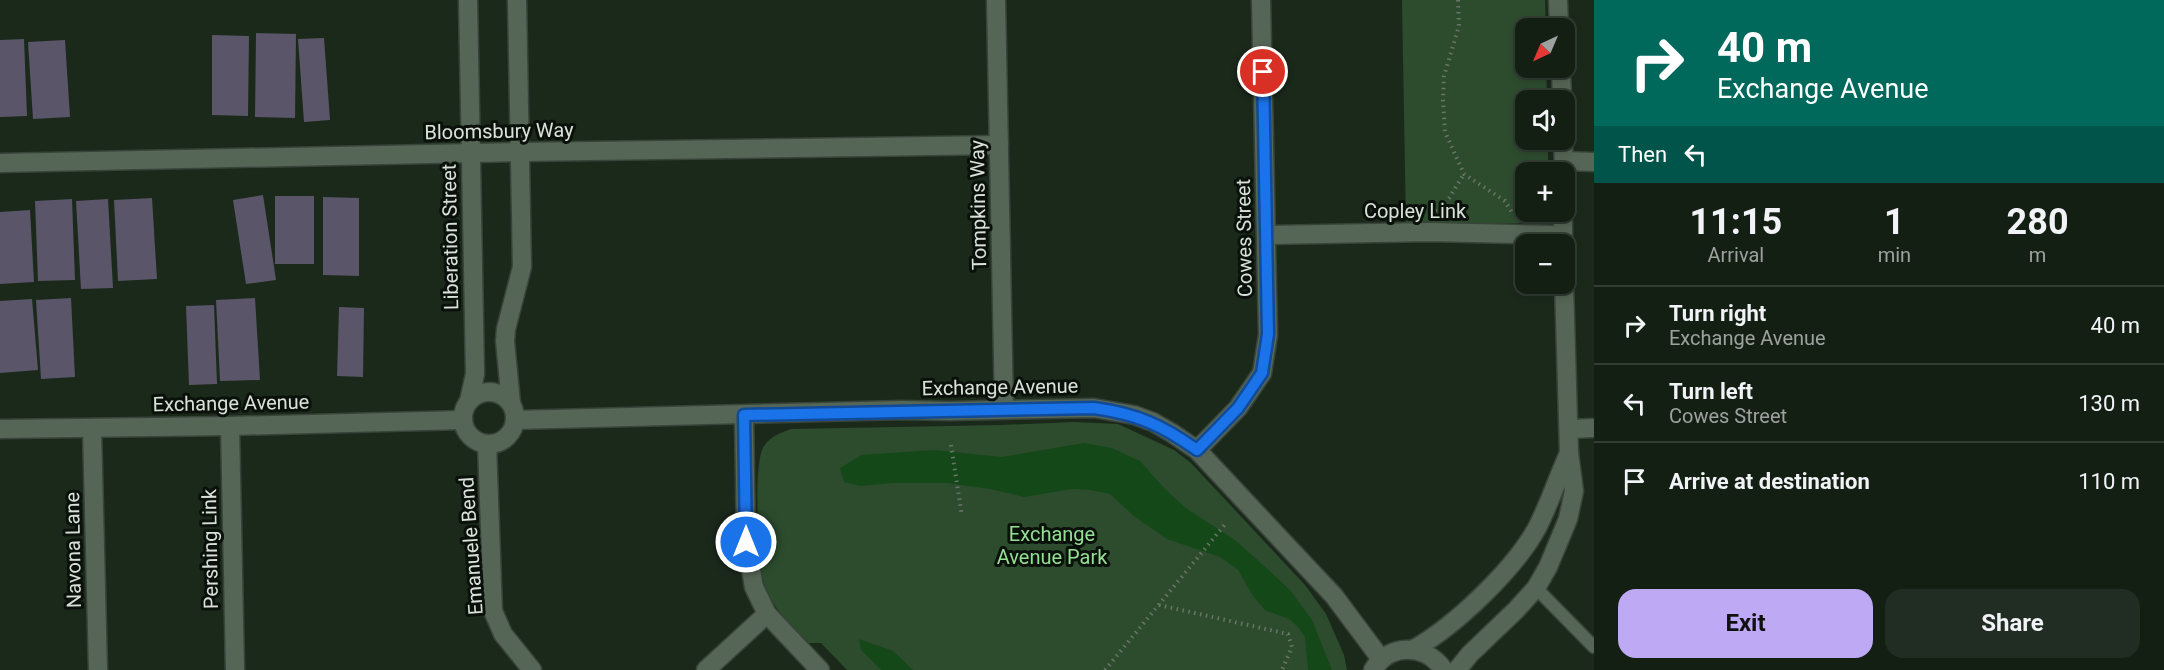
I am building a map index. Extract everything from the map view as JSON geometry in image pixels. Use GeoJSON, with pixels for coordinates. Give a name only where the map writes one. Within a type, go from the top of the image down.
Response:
{"type":"FeatureCollection","features":[{"type":"Feature","properties":{"kind":"street","name":"Liberation Street"},"geometry":{"type":"LineString","coordinates":[[468,0],[475,374],[469,401]]}},
{"type":"Feature","properties":{"kind":"street"},"geometry":{"type":"LineString","coordinates":[[513,412],[499,393],[488,392],[477,394],[469,401],[464,409],[463,420],[469,435],[480,443],[501,442],[511,433],[513,412],[505,341],[522,267],[517,0]]}},
{"type":"Feature","properties":{"kind":"street","name":"Tompkins Way"},"geometry":{"type":"LineString","coordinates":[[996,0],[1004,409]]}},
{"type":"Feature","properties":{"kind":"street","name":"Cowes Street"},"geometry":{"type":"LineString","coordinates":[[1197,450],[1238,408],[1262,373],[1268,334],[1261,0]]}},
{"type":"Feature","properties":{"kind":"street"},"geometry":{"type":"LineString","coordinates":[[1558,0],[1559,18]]}},
{"type":"Feature","properties":{"kind":"street","name":"Bloomsbury Way"},"geometry":{"type":"LineString","coordinates":[[0,163],[999,145]]}},
{"type":"Feature","properties":{"kind":"street"},"geometry":{"type":"LineString","coordinates":[[1575,165],[1594,162]]}},
{"type":"Feature","properties":{"kind":"street","name":"Copley Link"},"geometry":{"type":"LineString","coordinates":[[1267,235],[1429,232],[1515,237]]}},
{"type":"Feature","properties":{"kind":"street"},"geometry":{"type":"LineString","coordinates":[[1457,670],[1536,588],[1548,567],[1568,519],[1574,491],[1569,453],[1564,294]]}},
{"type":"Feature","properties":{"kind":"street","name":"Exchange Avenue"},"geometry":{"type":"LineString","coordinates":[[513,412],[744,415],[1094,408],[1118,411],[1153,422],[1197,450],[1334,596],[1377,665]]}},
{"type":"Feature","properties":{"kind":"street"},"geometry":{"type":"LineString","coordinates":[[744,415],[746,542],[754,587],[767,614],[820,670]]}},
{"type":"Feature","properties":{"kind":"street","name":"Exchange Avenue"},"geometry":{"type":"LineString","coordinates":[[0,429],[463,420]]}},
{"type":"Feature","properties":{"kind":"street","name":"Pershing Link"},"geometry":{"type":"LineString","coordinates":[[230,426],[235,670]]}},
{"type":"Feature","properties":{"kind":"street"},"geometry":{"type":"LineString","coordinates":[[1569,429],[1594,428]]}},
{"type":"Feature","properties":{"kind":"street","name":"Navona Lane"},"geometry":{"type":"LineString","coordinates":[[92,429],[98,670]]}},
{"type":"Feature","properties":{"kind":"street","name":"Emanuele Bend"},"geometry":{"type":"LineString","coordinates":[[487,444],[494,611],[503,634],[532,670]]}},
{"type":"Feature","properties":{"kind":"street"},"geometry":{"type":"LineString","coordinates":[[1414,650],[1446,628],[1491,586],[1520,553],[1537,526],[1569,453]]}},
{"type":"Feature","properties":{"kind":"street"},"geometry":{"type":"LineString","coordinates":[[706,670],[767,614]]}},
{"type":"Feature","properties":{"kind":"street"},"geometry":{"type":"LineString","coordinates":[[1377,665],[1400,650],[1414,650],[1433,657],[1443,670]]}},
{"type":"Feature","properties":{"kind":"lane"},"geometry":{"type":"LineString","coordinates":[[1536,588],[1594,647]]}},
{"type":"Feature","properties":{"kind":"path"},"geometry":{"type":"LineString","coordinates":[[1458,0],[1458,26],[1444,76],[1445,132],[1464,174],[1505,201],[1513,213],[1514,220]]}},
{"type":"Feature","properties":{"kind":"path"},"geometry":{"type":"LineString","coordinates":[[1431,213],[1449,198],[1464,174]]}},
{"type":"Feature","properties":{"kind":"path"},"geometry":{"type":"LineString","coordinates":[[951,445],[962,516]]}},
{"type":"Feature","properties":{"kind":"path"},"geometry":{"type":"LineString","coordinates":[[1105,670],[1226,523]]}},
{"type":"Feature","properties":{"kind":"path"},"geometry":{"type":"LineString","coordinates":[[1159,605],[1288,634],[1292,647],[1282,670]]}},
{"type":"Feature","properties":{"kind":"green space"},"geometry":{"type":"Polygon","coordinates":[[[1402,0],[1545,0],[1546,18],[1515,18],[1515,78],[1546,78],[1547,90],[1515,90],[1515,150],[1548,150],[1548,162],[1515,162],[1515,222],[1521,222],[1406,226],[1402,0]]]}},
{"type":"Feature","properties":{"kind":"green space","name":"Exchange Avenue Park"},"geometry":{"type":"Polygon","coordinates":[[[1074,422],[1118,424],[1174,450],[1191,463],[1305,585],[1326,614],[1344,655],[1347,670],[847,670],[821,643],[809,643],[774,604],[764,583],[760,564],[757,488],[758,470],[764,446],[776,435],[791,429],[1074,422]]]}},
{"type":"Feature","properties":{"kind":"shaded area"},"geometry":{"type":"Polygon","coordinates":[[[1084,443],[1112,448],[1140,461],[1186,508],[1235,540],[1262,564],[1290,590],[1312,620],[1332,670],[1308,670],[1305,637],[1298,627],[1289,619],[1265,610],[1253,596],[1238,570],[1220,557],[1167,539],[1135,517],[1110,494],[1072,489],[1024,497],[947,483],[893,483],[860,486],[844,482],[840,468],[861,455],[934,450],[1002,457],[1084,443]]]}},
{"type":"Feature","properties":{"kind":"shaded area"},"geometry":{"type":"Polygon","coordinates":[[[859,639],[893,651],[913,670],[881,670],[861,650],[859,639]]]}},
{"type":"Feature","properties":{"kind":"building"},"geometry":{"type":"Polygon","coordinates":[[[256,33],[296,34],[295,118],[255,117],[256,33]]]}},
{"type":"Feature","properties":{"kind":"building"},"geometry":{"type":"Polygon","coordinates":[[[212,35],[249,36],[248,116],[212,115],[212,35]]]}},
{"type":"Feature","properties":{"kind":"building"},"geometry":{"type":"Polygon","coordinates":[[[324,38],[330,120],[304,122],[298,39],[324,38]]]}},
{"type":"Feature","properties":{"kind":"building"},"geometry":{"type":"Polygon","coordinates":[[[24,39],[27,116],[0,117],[0,40],[24,39]]]}},
{"type":"Feature","properties":{"kind":"building"},"geometry":{"type":"Polygon","coordinates":[[[65,40],[70,117],[33,119],[28,42],[65,40]]]}},
{"type":"Feature","properties":{"kind":"building"},"geometry":{"type":"Polygon","coordinates":[[[263,195],[276,280],[246,284],[233,200],[263,195]]]}},
{"type":"Feature","properties":{"kind":"building"},"geometry":{"type":"Polygon","coordinates":[[[275,196],[314,196],[314,264],[275,264],[275,196]]]}},
{"type":"Feature","properties":{"kind":"building"},"geometry":{"type":"Polygon","coordinates":[[[323,197],[359,198],[359,276],[323,275],[323,197]]]}},
{"type":"Feature","properties":{"kind":"building"},"geometry":{"type":"Polygon","coordinates":[[[152,198],[157,279],[118,281],[114,200],[152,198]]]}},
{"type":"Feature","properties":{"kind":"building"},"geometry":{"type":"Polygon","coordinates":[[[72,199],[75,280],[38,281],[35,201],[72,199]]]}},
{"type":"Feature","properties":{"kind":"building"},"geometry":{"type":"Polygon","coordinates":[[[108,199],[113,288],[81,289],[76,201],[108,199]]]}},
{"type":"Feature","properties":{"kind":"building"},"geometry":{"type":"Polygon","coordinates":[[[30,210],[34,282],[0,284],[0,212],[30,210]]]}},
{"type":"Feature","properties":{"kind":"building"},"geometry":{"type":"Polygon","coordinates":[[[71,298],[75,377],[41,379],[36,300],[71,298]]]}},
{"type":"Feature","properties":{"kind":"building"},"geometry":{"type":"Polygon","coordinates":[[[255,298],[260,380],[220,381],[216,300],[255,298]]]}},
{"type":"Feature","properties":{"kind":"building"},"geometry":{"type":"Polygon","coordinates":[[[32,299],[38,370],[0,373],[0,301],[32,299]]]}},
{"type":"Feature","properties":{"kind":"building"},"geometry":{"type":"Polygon","coordinates":[[[214,305],[217,384],[189,385],[186,306],[214,305]]]}},
{"type":"Feature","properties":{"kind":"building"},"geometry":{"type":"Polygon","coordinates":[[[339,307],[364,308],[363,377],[337,376],[339,307]]]}},
{"type":"Feature","properties":{"kind":"route"},"geometry":{"type":"LineString","coordinates":[[746,542],[744,415],[903,410],[1094,408],[1118,411],[1153,422],[1197,450],[1238,408],[1262,373],[1268,334],[1263,72]]}}]}
